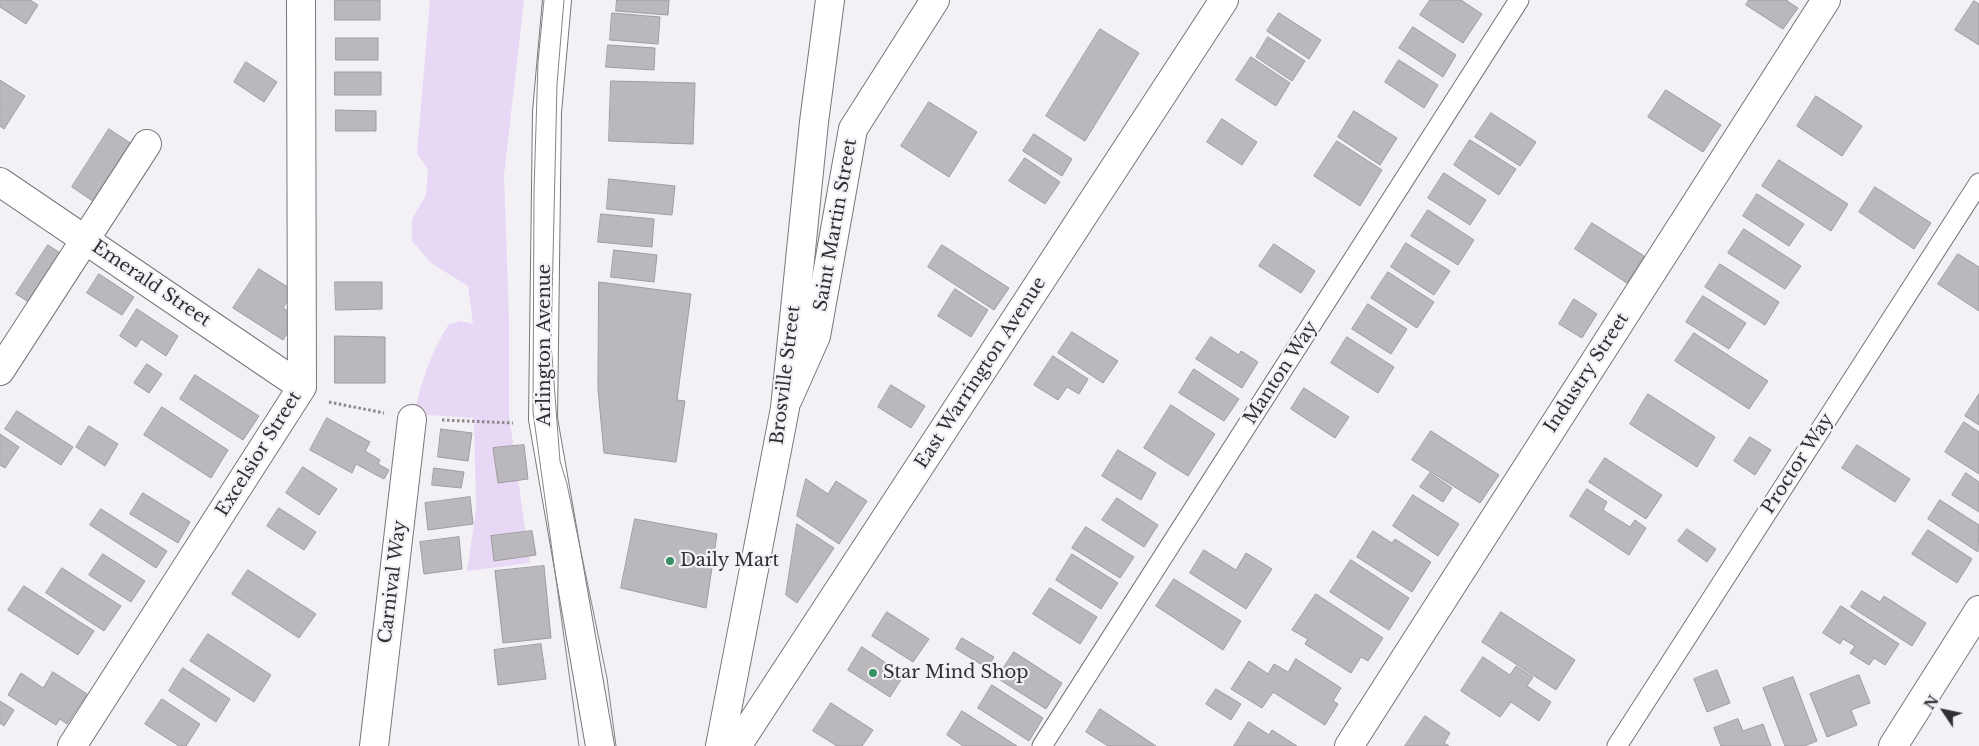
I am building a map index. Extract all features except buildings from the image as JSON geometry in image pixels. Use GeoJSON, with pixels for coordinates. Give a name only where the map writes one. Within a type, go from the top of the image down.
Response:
{"type":"FeatureCollection","features":[{"type":"Feature","properties":{"kind":"street","name":"Excelsior Street"},"geometry":{"type":"LineString","coordinates":[[72,746],[302,387],[301,0]]}},
{"type":"Feature","properties":{"kind":"street","name":"Arlington Avenue"},"geometry":{"type":"LineString","coordinates":[[557,0],[547,112],[543,419],[601,743]]}},
{"type":"Feature","properties":{"kind":"street","name":"Brosville Street"},"geometry":{"type":"LineString","coordinates":[[720,746],[785,408],[814,122],[830,0]]}},
{"type":"Feature","properties":{"kind":"street","name":"Saint Martin Street"},"geometry":{"type":"LineString","coordinates":[[785,408],[816,336],[853,129],[935,0]]}},
{"type":"Feature","properties":{"kind":"street","name":"East Warrington Avenue"},"geometry":{"type":"LineString","coordinates":[[738,746],[1224,0]]}},
{"type":"Feature","properties":{"kind":"street","name":"Industry Street"},"geometry":{"type":"LineString","coordinates":[[1349,746],[1826,0]]}},
{"type":"Feature","properties":{"kind":"street"},"geometry":{"type":"LineString","coordinates":[[0,371],[147,144]]}},
{"type":"Feature","properties":{"kind":"street","name":"Emerald Street"},"geometry":{"type":"LineString","coordinates":[[0,182],[302,387]]}},
{"type":"Feature","properties":{"kind":"street","name":"Carnival Way"},"geometry":{"type":"LineString","coordinates":[[374,746],[412,419]]}},
{"type":"Feature","properties":{"kind":"street"},"geometry":{"type":"LineString","coordinates":[[1893,746],[1979,610]]}},
{"type":"Feature","properties":{"kind":"lane","name":"Manton Way"},"geometry":{"type":"LineString","coordinates":[[1042,746],[1519,0]]}},
{"type":"Feature","properties":{"kind":"lane","name":"Proctor Way"},"geometry":{"type":"LineString","coordinates":[[1617,746],[1979,183]]}},
{"type":"Feature","properties":{"kind":"shaded area"},"geometry":{"type":"Polygon","coordinates":[[[430,0],[524,0],[504,175],[509,318],[509,415],[530,563],[467,571],[476,510],[474,418],[427,415],[416,406],[429,364],[449,324],[460,321],[473,324],[468,286],[431,263],[412,241],[412,219],[426,195],[428,170],[417,153],[430,0]]]}},
{"type":"Feature","properties":{"kind":"tram line"},"geometry":{"type":"LineString","coordinates":[[544,0],[538,62],[534,191],[533,412],[579,746]]}},
{"type":"Feature","properties":{"kind":"tram line"},"geometry":{"type":"LineString","coordinates":[[564,0],[557,84],[551,343],[560,461],[567,484],[607,678],[616,746]]}},
{"type":"Feature","properties":{"kind":"place","name":"Daily Mart"},"geometry":{"type":"Point","coordinates":[670,561]}},
{"type":"Feature","properties":{"kind":"place","name":"Star Mind Shop"},"geometry":{"type":"Point","coordinates":[873,673]}}]}
